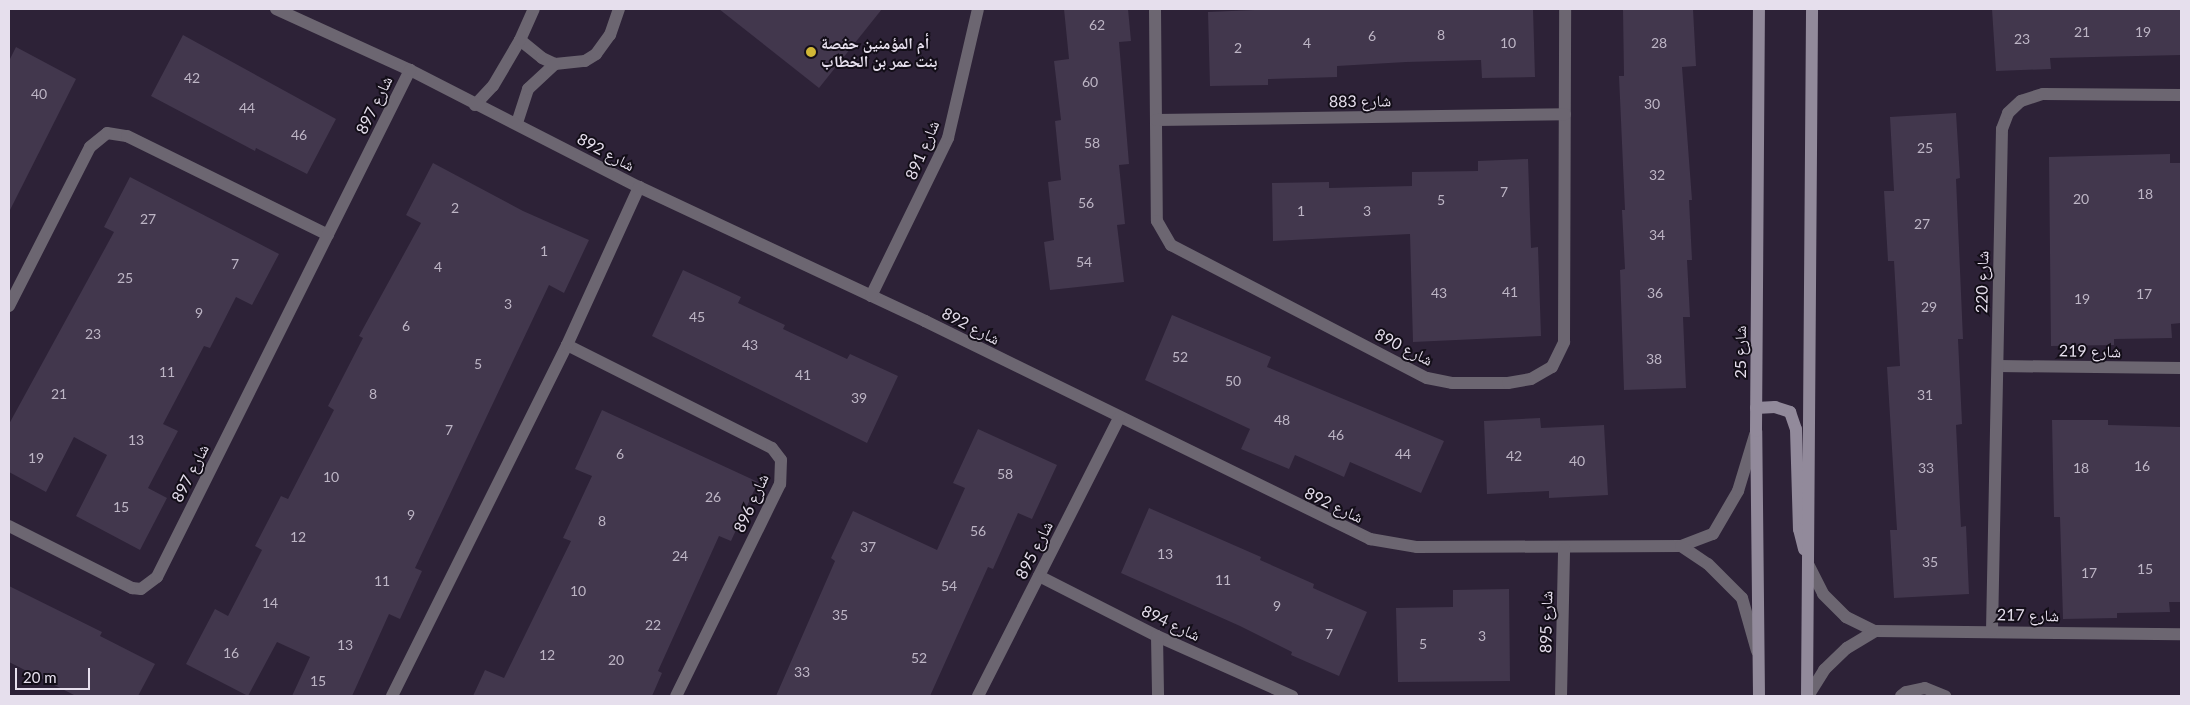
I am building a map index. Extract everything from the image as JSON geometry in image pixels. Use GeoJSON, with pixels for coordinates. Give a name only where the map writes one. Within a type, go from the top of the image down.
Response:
{"type":"FeatureCollection","features":[{"type":"Feature","properties":{"kind":"street","name":"شارع 892"},"geometry":{"type":"LineString","coordinates":[[276,9],[410,70],[475,105],[517,123],[639,187],[871,296],[1370,539],[1417,548],[1564,549],[1681,546],[1712,534],[1738,492],[1756,430]]}},
{"type":"Feature","properties":{"kind":"street"},"geometry":{"type":"LineString","coordinates":[[475,105],[493,86],[520,40],[534,9]]}},
{"type":"Feature","properties":{"kind":"street"},"geometry":{"type":"LineString","coordinates":[[520,40],[542,58],[555,64],[585,61],[596,54],[610,35],[619,9]]}},
{"type":"Feature","properties":{"kind":"street","name":"شارع 891"},"geometry":{"type":"LineString","coordinates":[[871,296],[948,138],[978,9]]}},
{"type":"Feature","properties":{"kind":"street","name":"شارع 890"},"geometry":{"type":"LineString","coordinates":[[1155,9],[1157,222],[1171,245],[1427,378],[1452,383],[1508,383],[1531,379],[1552,367],[1564,342],[1565,9]]}},
{"type":"Feature","properties":{"kind":"street","name":"شارع 25"},"geometry":{"type":"LineString","coordinates":[[1759,9],[1756,408],[1759,696]]}},
{"type":"Feature","properties":{"kind":"street"},"geometry":{"type":"LineString","coordinates":[[1808,696],[1812,9]]}},
{"type":"Feature","properties":{"kind":"street"},"geometry":{"type":"LineString","coordinates":[[517,123],[528,89],[555,64]]}},
{"type":"Feature","properties":{"kind":"street","name":"شارع 897"},"geometry":{"type":"LineString","coordinates":[[9,526],[132,588],[150,584],[161,568],[410,70]]}},
{"type":"Feature","properties":{"kind":"street","name":"شارع 220"},"geometry":{"type":"LineString","coordinates":[[1992,631],[1998,366],[2000,154],[2002,130],[2008,113],[2021,101],[2042,94],[2181,95]]}},
{"type":"Feature","properties":{"kind":"street","name":"شارع 883"},"geometry":{"type":"LineString","coordinates":[[1156,120],[1564,114]]}},
{"type":"Feature","properties":{"kind":"street"},"geometry":{"type":"LineString","coordinates":[[9,306],[90,147],[107,133],[128,136],[328,235]]}},
{"type":"Feature","properties":{"kind":"street"},"geometry":{"type":"LineString","coordinates":[[392,696],[567,345],[639,187]]}},
{"type":"Feature","properties":{"kind":"street","name":"شارع 896"},"geometry":{"type":"LineString","coordinates":[[567,345],[772,448],[781,460],[780,484],[676,696]]}},
{"type":"Feature","properties":{"kind":"street","name":"شارع 219"},"geometry":{"type":"LineString","coordinates":[[1998,366],[2181,368]]}},
{"type":"Feature","properties":{"kind":"street"},"geometry":{"type":"LineString","coordinates":[[1756,408],[1775,407],[1790,412],[1796,429],[1799,529],[1809,566]]}},
{"type":"Feature","properties":{"kind":"street","name":"شارع 895"},"geometry":{"type":"LineString","coordinates":[[978,696],[1119,418]]}},
{"type":"Feature","properties":{"kind":"street"},"geometry":{"type":"LineString","coordinates":[[1681,546],[1708,564],[1742,598],[1760,661]]}},
{"type":"Feature","properties":{"kind":"street","name":"شارع 895"},"geometry":{"type":"LineString","coordinates":[[1561,696],[1564,549]]}},
{"type":"Feature","properties":{"kind":"street","name":"شارع 217"},"geometry":{"type":"LineString","coordinates":[[1809,566],[1824,594],[1846,617],[1875,631],[2181,634]]}},
{"type":"Feature","properties":{"kind":"street","name":"شارع 894"},"geometry":{"type":"LineString","coordinates":[[1039,576],[1157,636],[1292,696]]}},
{"type":"Feature","properties":{"kind":"street"},"geometry":{"type":"LineString","coordinates":[[1808,696],[1830,664],[1847,648],[1875,631]]}},
{"type":"Feature","properties":{"kind":"street"},"geometry":{"type":"LineString","coordinates":[[1157,636],[1158,696]]}},
{"type":"Feature","properties":{"kind":"street"},"geometry":{"type":"LineString","coordinates":[[1901,696],[1906,692],[1925,688],[1945,696]]}},
{"type":"Feature","properties":{"kind":"building","name":"أم المؤمنين حفصة بنت عمر بن الخطاب"},"geometry":{"type":"Polygon","coordinates":[[[719,9],[882,9],[819,88],[719,9]]]}},
{"type":"Feature","properties":{"kind":"building"},"geometry":{"type":"Polygon","coordinates":[[[1064,9],[1128,9],[1131,41],[1119,42],[1129,164],[1119,165],[1125,224],[1117,225],[1124,282],[1050,290],[1044,242],[1054,240],[1048,182],[1061,180],[1055,121],[1061,120],[1054,61],[1069,59],[1064,9]]]}},
{"type":"Feature","properties":{"kind":"building"},"geometry":{"type":"Polygon","coordinates":[[[1276,9],[1533,9],[1535,77],[1482,78],[1481,60],[1406,62],[1337,66],[1337,77],[1268,79],[1268,85],[1210,86],[1208,12],[1276,9]]]}},
{"type":"Feature","properties":{"kind":"building"},"geometry":{"type":"Polygon","coordinates":[[[1623,9],[1693,9],[1696,66],[1682,67],[1692,200],[1689,200],[1692,260],[1687,260],[1690,317],[1683,317],[1686,388],[1624,390],[1620,270],[1625,269],[1622,210],[1625,210],[1619,76],[1624,76],[1623,9]]]}},
{"type":"Feature","properties":{"kind":"building"},"geometry":{"type":"Polygon","coordinates":[[[1992,9],[2181,9],[2181,55],[2050,58],[2051,69],[1996,71],[1992,9]]]}},
{"type":"Feature","properties":{"kind":"building"},"geometry":{"type":"Polygon","coordinates":[[[183,35],[336,119],[307,174],[256,148],[255,151],[151,96],[183,35]]]}},
{"type":"Feature","properties":{"kind":"building"},"geometry":{"type":"Polygon","coordinates":[[[16,47],[76,79],[9,212],[9,61],[16,47]]]}},
{"type":"Feature","properties":{"kind":"building"},"geometry":{"type":"Polygon","coordinates":[[[1956,113],[1960,178],[1956,179],[1963,339],[1958,339],[1962,424],[1956,425],[1961,527],[1966,526],[1969,594],[1894,598],[1890,530],[1897,530],[1887,367],[1900,366],[1894,261],[1888,261],[1884,191],[1894,191],[1890,117],[1956,113]]]}},
{"type":"Feature","properties":{"kind":"building"},"geometry":{"type":"Polygon","coordinates":[[[2170,154],[2170,163],[2181,163],[2181,323],[2171,324],[2172,338],[2114,339],[2114,345],[2051,346],[2049,157],[2170,154]]]}},
{"type":"Feature","properties":{"kind":"building"},"geometry":{"type":"Polygon","coordinates":[[[1528,159],[1531,248],[1538,247],[1541,336],[1413,342],[1410,234],[1273,241],[1272,183],[1329,182],[1329,188],[1412,186],[1412,172],[1478,171],[1478,161],[1528,159]]]}},
{"type":"Feature","properties":{"kind":"building"},"geometry":{"type":"Polygon","coordinates":[[[433,163],[523,211],[589,240],[564,293],[549,285],[415,568],[422,571],[400,619],[389,614],[352,696],[292,696],[310,657],[277,642],[248,696],[186,664],[215,609],[228,616],[262,550],[255,546],[281,496],[288,499],[334,410],[328,406],[363,338],[359,336],[421,223],[406,215],[433,163]]]}},
{"type":"Feature","properties":{"kind":"building"},"geometry":{"type":"Polygon","coordinates":[[[130,177],[279,254],[252,305],[236,297],[210,348],[204,346],[163,424],[178,431],[148,488],[167,498],[140,550],[76,516],[107,455],[74,437],[46,492],[9,472],[9,424],[114,232],[104,227],[130,177]]]}},
{"type":"Feature","properties":{"kind":"building"},"geometry":{"type":"Polygon","coordinates":[[[683,270],[741,297],[738,303],[785,325],[783,329],[847,359],[850,354],[898,376],[867,443],[652,336],[683,270]]]}},
{"type":"Feature","properties":{"kind":"building"},"geometry":{"type":"Polygon","coordinates":[[[1172,315],[1271,357],[1267,367],[1444,441],[1421,493],[1350,462],[1344,477],[1295,455],[1289,469],[1241,449],[1250,429],[1145,380],[1172,315]]]}},
{"type":"Feature","properties":{"kind":"building"},"geometry":{"type":"Polygon","coordinates":[[[602,410],[758,482],[731,541],[719,536],[658,671],[662,673],[652,696],[473,696],[485,670],[504,678],[571,541],[563,538],[592,476],[575,469],[602,410]]]}},
{"type":"Feature","properties":{"kind":"building"},"geometry":{"type":"Polygon","coordinates":[[[1540,418],[1541,428],[1604,425],[1608,495],[1549,498],[1549,491],[1487,494],[1484,421],[1540,418]]]}},
{"type":"Feature","properties":{"kind":"building"},"geometry":{"type":"Polygon","coordinates":[[[2052,420],[2108,420],[2108,425],[2181,427],[2181,602],[2169,602],[2170,612],[2117,613],[2117,618],[2063,619],[2060,517],[2054,517],[2052,420]]]}},
{"type":"Feature","properties":{"kind":"building"},"geometry":{"type":"Polygon","coordinates":[[[978,429],[1057,465],[1032,519],[1018,513],[993,569],[988,567],[930,696],[776,696],[835,561],[831,558],[853,511],[937,550],[965,488],[953,483],[978,429]]]}},
{"type":"Feature","properties":{"kind":"building"},"geometry":{"type":"Polygon","coordinates":[[[1149,508],[1261,557],[1260,560],[1314,584],[1313,588],[1367,612],[1339,676],[1291,655],[1292,652],[1240,626],[1121,573],[1149,508]]]}},
{"type":"Feature","properties":{"kind":"building"},"geometry":{"type":"Polygon","coordinates":[[[9,586],[102,632],[100,636],[155,664],[138,696],[76,696],[9,662],[9,586]]]}},
{"type":"Feature","properties":{"kind":"building"},"geometry":{"type":"Polygon","coordinates":[[[1509,589],[1510,681],[1398,682],[1396,608],[1453,607],[1453,590],[1509,589]]]}},
{"type":"Feature","properties":{"kind":"place","name":"أم المؤمنين حفصة بنت عمر بن الخطاب"},"geometry":{"type":"Point","coordinates":[811,52]}}]}
